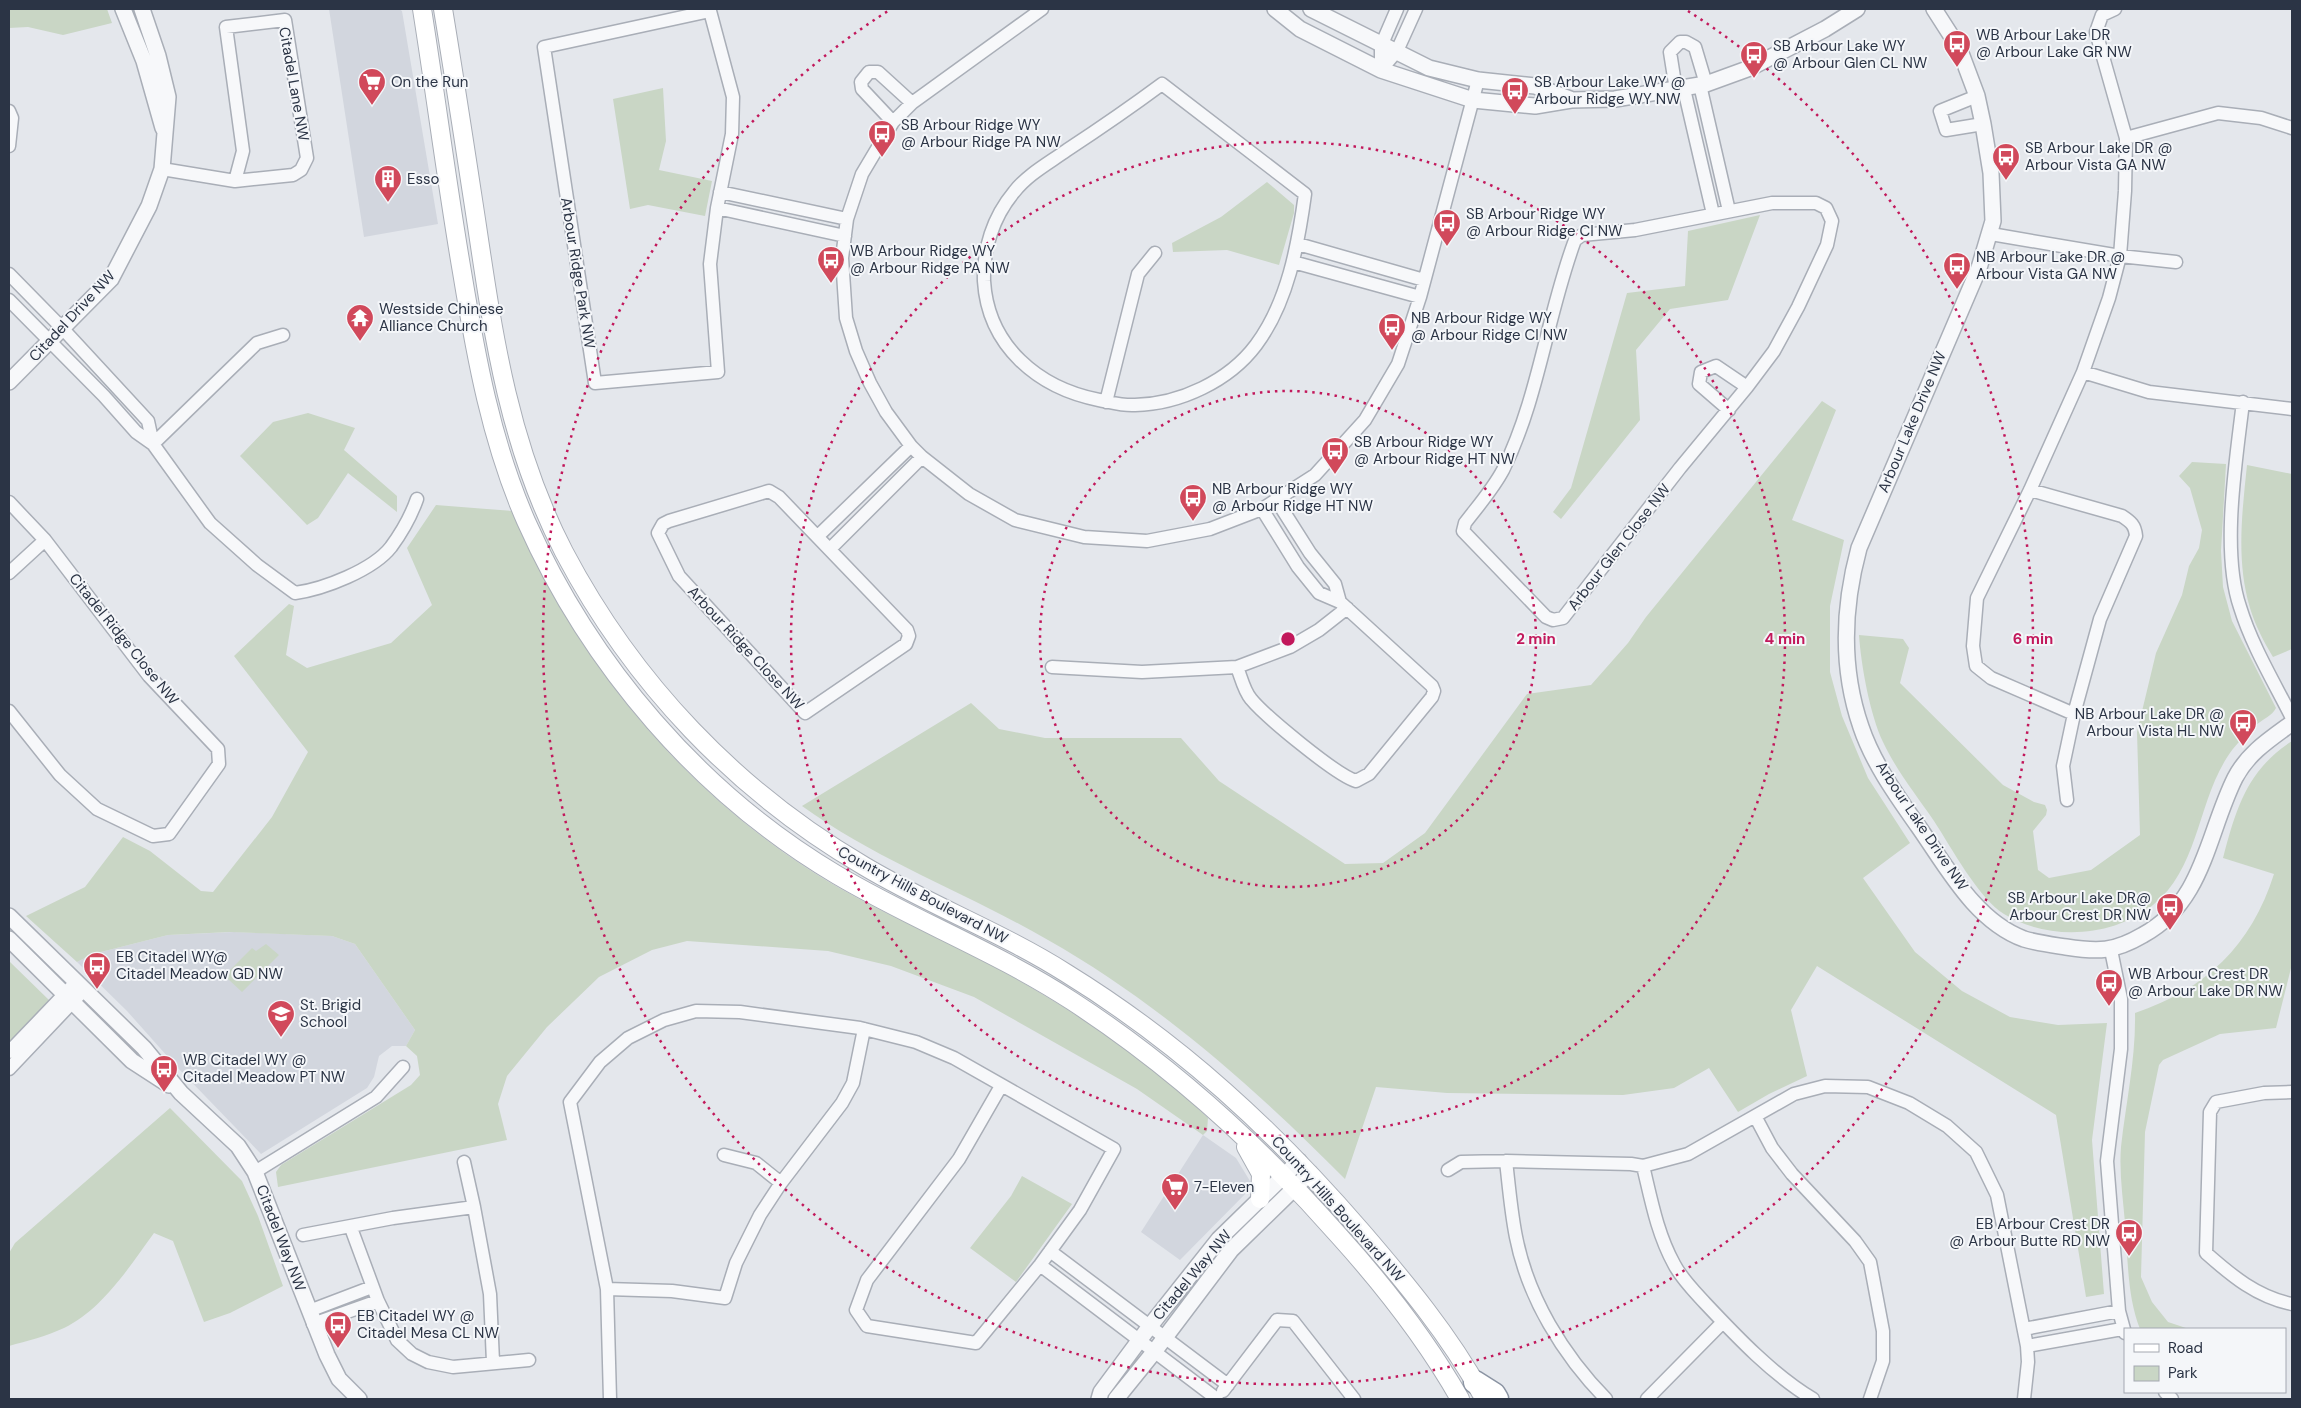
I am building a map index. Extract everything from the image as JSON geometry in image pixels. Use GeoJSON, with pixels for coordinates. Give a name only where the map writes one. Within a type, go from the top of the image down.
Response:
{"type":"FeatureCollection","features":[{"type":"Feature","properties":{"kind":"highway"},"geometry":{"type":"LineString","coordinates":[[1480,1390],[1494,1394],[1497,1399]]}},
{"type":"Feature","properties":{"kind":"main road","name":"Country Hills Boulevard NW"},"geometry":{"type":"LineString","coordinates":[[422,9],[472,335],[493,429],[526,520],[572,608],[605,660],[631,694],[700,769],[734,800],[783,839],[832,873],[878,898],[984,950],[1066,997],[1145,1052],[1230,1124],[1289,1182],[1386,1292],[1434,1358],[1460,1399]]}},
{"type":"Feature","properties":{"kind":"main road","name":"Country Hills Boulevard NW"},"geometry":{"type":"LineString","coordinates":[[443,9],[491,320],[510,409],[526,464],[563,549],[600,614],[631,660],[696,736],[761,796],[794,822],[868,869],[1010,940],[1066,973],[1119,1007],[1248,1111],[1305,1167],[1384,1258],[1429,1314],[1480,1390]]}},
{"type":"Feature","properties":{"kind":"main road"},"geometry":{"type":"LineString","coordinates":[[446,28],[452,9]]}},
{"type":"Feature","properties":{"kind":"main road"},"geometry":{"type":"LineString","coordinates":[[1230,1124],[1261,1174],[1260,1199]]}},
{"type":"Feature","properties":{"kind":"street","name":"Citadel Drive NW"},"geometry":{"type":"LineString","coordinates":[[123,9],[144,61],[154,101],[165,133]]}},
{"type":"Feature","properties":{"kind":"street","name":"Citadel Drive NW"},"geometry":{"type":"LineString","coordinates":[[9,382],[111,279],[149,206],[162,169],[168,97],[158,56],[142,9]]}},
{"type":"Feature","properties":{"kind":"street"},"geometry":{"type":"LineString","coordinates":[[1042,9],[912,103],[894,122],[862,174],[847,219],[842,258],[846,318],[856,351],[870,383],[886,412],[911,446],[922,457],[969,494],[1015,520],[1084,537],[1147,541],[1210,529],[1262,509],[1277,501],[1315,474],[1365,420],[1398,364],[1420,297],[1478,80]]}},
{"type":"Feature","properties":{"kind":"street"},"geometry":{"type":"LineString","coordinates":[[1275,9],[1300,29],[1381,70],[1473,100],[1535,106],[1571,100],[1607,99],[1703,84],[1750,68],[1857,9]]}},
{"type":"Feature","properties":{"kind":"street"},"geometry":{"type":"LineString","coordinates":[[1311,9],[1380,46],[1397,51],[1429,68],[1478,80],[1536,86],[1571,100]]}},
{"type":"Feature","properties":{"kind":"street"},"geometry":{"type":"LineString","coordinates":[[1381,70],[1380,46],[1397,9]]}},
{"type":"Feature","properties":{"kind":"street"},"geometry":{"type":"LineString","coordinates":[[1381,70],[1397,51],[1416,9]]}},
{"type":"Feature","properties":{"kind":"street","name":"Arbour Lake Drive NW"},"geometry":{"type":"LineString","coordinates":[[1934,9],[1959,48],[1977,96],[1991,173],[1993,221],[1991,234],[1973,283],[1912,420],[1859,548],[1850,581],[1846,616],[1846,648],[1849,679],[1861,728],[1882,770],[1957,882],[1992,920],[2024,939],[2096,952],[2111,950],[2143,936],[2166,921],[2188,893],[2205,859],[2235,777],[2255,749],[2292,723]]}},
{"type":"Feature","properties":{"kind":"street"},"geometry":{"type":"LineString","coordinates":[[2074,714],[1991,678],[1976,666],[1973,646],[1977,598],[2030,490],[2083,372],[2109,298],[2120,256],[2125,191],[2126,138],[2096,32],[2102,15],[2115,9]]}},
{"type":"Feature","properties":{"kind":"street","name":"Arbour Ridge Park NW"},"geometry":{"type":"LineString","coordinates":[[714,10],[733,97],[732,134],[717,208],[710,264],[718,372],[595,383],[544,47],[714,10]]}},
{"type":"Feature","properties":{"kind":"street","name":"Citadel Lane NW"},"geometry":{"type":"LineString","coordinates":[[162,169],[235,181],[293,175],[301,170],[307,158],[285,20],[226,27],[243,151],[235,181]]}},
{"type":"Feature","properties":{"kind":"street"},"geometry":{"type":"LineString","coordinates":[[1713,214],[1670,52],[1680,42],[1686,42],[1695,47],[1729,211]]}},
{"type":"Feature","properties":{"kind":"street"},"geometry":{"type":"LineString","coordinates":[[894,122],[862,88],[861,82],[869,72],[878,72],[912,103]]}},
{"type":"Feature","properties":{"kind":"street"},"geometry":{"type":"LineString","coordinates":[[1162,84],[1305,194],[1298,244],[1276,312],[1256,345],[1229,372],[1197,391],[1162,402],[1134,405],[1106,402],[1075,396],[1051,384],[1018,360],[996,330],[985,297],[984,266],[988,240],[998,216],[1014,191],[1034,172],[1162,84]]}},
{"type":"Feature","properties":{"kind":"street"},"geometry":{"type":"LineString","coordinates":[[1977,96],[1940,111],[1946,130],[1983,124]]}},
{"type":"Feature","properties":{"kind":"street"},"geometry":{"type":"LineString","coordinates":[[9,111],[12,118],[9,146]]}},
{"type":"Feature","properties":{"kind":"street"},"geometry":{"type":"LineString","coordinates":[[2126,138],[2218,113],[2261,118],[2292,128]]}},
{"type":"Feature","properties":{"kind":"street"},"geometry":{"type":"LineString","coordinates":[[720,192],[847,219]]}},
{"type":"Feature","properties":{"kind":"street","name":"Arbour Glen Close NW"},"geometry":{"type":"LineString","coordinates":[[1772,203],[1816,204],[1826,208],[1832,221],[1827,245],[1798,307],[1774,351],[1730,410],[1680,468],[1564,618],[1553,620],[1546,617],[1463,531],[1465,522],[1502,472],[1516,442],[1540,364],[1574,240],[1582,235],[1635,230],[1729,211],[1772,203]]}},
{"type":"Feature","properties":{"kind":"street"},"geometry":{"type":"LineString","coordinates":[[717,208],[845,236]]}},
{"type":"Feature","properties":{"kind":"street"},"geometry":{"type":"LineString","coordinates":[[1991,234],[2120,256],[2176,262]]}},
{"type":"Feature","properties":{"kind":"street"},"geometry":{"type":"LineString","coordinates":[[1298,244],[1424,280]]}},
{"type":"Feature","properties":{"kind":"street"},"geometry":{"type":"LineString","coordinates":[[1106,402],[1138,274],[1155,253]]}},
{"type":"Feature","properties":{"kind":"street"},"geometry":{"type":"LineString","coordinates":[[1293,262],[1420,297]]}},
{"type":"Feature","properties":{"kind":"street"},"geometry":{"type":"LineString","coordinates":[[9,274],[63,329],[148,422],[154,444],[210,522],[258,565],[295,593],[315,590],[360,571],[390,548],[411,515],[416,499]]}},
{"type":"Feature","properties":{"kind":"street"},"geometry":{"type":"LineString","coordinates":[[9,300],[104,396],[136,432],[154,444]]}},
{"type":"Feature","properties":{"kind":"street"},"geometry":{"type":"LineString","coordinates":[[154,444],[257,343],[283,336]]}},
{"type":"Feature","properties":{"kind":"street"},"geometry":{"type":"LineString","coordinates":[[1730,410],[1700,384],[1702,372],[1716,366],[1747,387]]}},
{"type":"Feature","properties":{"kind":"street"},"geometry":{"type":"LineString","coordinates":[[2083,372],[2149,392],[2292,409]]}},
{"type":"Feature","properties":{"kind":"street"},"geometry":{"type":"LineString","coordinates":[[2244,402],[2233,484],[2232,565],[2239,606],[2254,643],[2292,718]]}},
{"type":"Feature","properties":{"kind":"street"},"geometry":{"type":"LineString","coordinates":[[818,536],[911,446]]}},
{"type":"Feature","properties":{"kind":"street"},"geometry":{"type":"LineString","coordinates":[[830,549],[922,457]]}},
{"type":"Feature","properties":{"kind":"street"},"geometry":{"type":"LineString","coordinates":[[2030,490],[2122,516],[2131,522],[2136,536],[2100,619],[2074,714],[2063,766],[2067,800]]}},
{"type":"Feature","properties":{"kind":"street","name":"Arbour Ridge Close NW"},"geometry":{"type":"LineString","coordinates":[[769,491],[779,497],[830,549],[908,630],[908,641],[804,713],[679,576],[658,534],[663,524],[669,521],[769,491]]}},
{"type":"Feature","properties":{"kind":"street"},"geometry":{"type":"LineString","coordinates":[[1277,501],[1310,553],[1335,584],[1343,605]]}},
{"type":"Feature","properties":{"kind":"street","name":"Citadel Ridge Close NW"},"geometry":{"type":"LineString","coordinates":[[9,502],[45,540],[150,676],[218,749],[220,764],[170,834],[153,836],[97,809],[60,774],[9,711]]}},
{"type":"Feature","properties":{"kind":"street"},"geometry":{"type":"LineString","coordinates":[[1237,667],[1250,698],[1277,724],[1351,780],[1356,781],[1369,774],[1432,697],[1434,692],[1432,686],[1343,605],[1319,593],[1298,567],[1262,509]]}},
{"type":"Feature","properties":{"kind":"street"},"geometry":{"type":"LineString","coordinates":[[9,573],[45,540]]}},
{"type":"Feature","properties":{"kind":"street"},"geometry":{"type":"LineString","coordinates":[[1052,667],[1142,672],[1237,667],[1290,647],[1319,630],[1343,605]]}},
{"type":"Feature","properties":{"kind":"street","name":"Citadel Way NW"},"geometry":{"type":"LineString","coordinates":[[9,916],[144,1048],[181,1093],[238,1146],[255,1172],[311,1318],[339,1379],[359,1399]]}},
{"type":"Feature","properties":{"kind":"street","name":"Citadel Way NW"},"geometry":{"type":"LineString","coordinates":[[9,940],[132,1061],[181,1093]]}},
{"type":"Feature","properties":{"kind":"street"},"geometry":{"type":"LineString","coordinates":[[2026,1346],[2124,1331],[2119,1311],[2107,1161],[2121,1049],[2121,999],[2111,950]]}},
{"type":"Feature","properties":{"kind":"street"},"geometry":{"type":"LineString","coordinates":[[9,1052],[81,985]]}},
{"type":"Feature","properties":{"kind":"street"},"geometry":{"type":"LineString","coordinates":[[9,1069],[69,997]]}},
{"type":"Feature","properties":{"kind":"street"},"geometry":{"type":"LineString","coordinates":[[610,1399],[607,1289],[570,1102],[600,1062],[628,1038],[664,1020],[696,1011],[740,1012],[864,1029],[916,1042],[954,1058],[1114,1149],[1080,1210],[1040,1265],[976,1343],[867,1326],[856,1310],[867,1280],[959,1159],[1002,1086]]}},
{"type":"Feature","properties":{"kind":"street"},"geometry":{"type":"LineString","coordinates":[[607,1289],[672,1291],[725,1298],[736,1263],[760,1215],[781,1183],[842,1103],[853,1083],[864,1029]]}},
{"type":"Feature","properties":{"kind":"street"},"geometry":{"type":"LineString","coordinates":[[255,1172],[376,1097],[403,1067]]}},
{"type":"Feature","properties":{"kind":"street"},"geometry":{"type":"LineString","coordinates":[[1448,1170],[1461,1162],[1506,1161],[1631,1164],[1643,1166],[1688,1154],[1794,1094],[1825,1086],[1868,1086],[1910,1103],[1947,1126],[1976,1152],[1997,1194],[2024,1329],[2028,1362],[2024,1399]]}},
{"type":"Feature","properties":{"kind":"street"},"geometry":{"type":"LineString","coordinates":[[2292,1092],[2264,1092],[2216,1102],[2210,1112],[2206,1252],[2240,1283],[2273,1300],[2292,1304]]}},
{"type":"Feature","properties":{"kind":"street"},"geometry":{"type":"LineString","coordinates":[[1755,1116],[1772,1148],[1792,1174],[1855,1241],[1870,1262],[1883,1331],[1883,1361],[1870,1399]]}},
{"type":"Feature","properties":{"kind":"street"},"geometry":{"type":"LineString","coordinates":[[724,1155],[756,1163],[781,1183]]}},
{"type":"Feature","properties":{"kind":"street"},"geometry":{"type":"LineString","coordinates":[[1506,1161],[1516,1238],[1524,1269],[1536,1297],[1572,1361],[1606,1399]]}},
{"type":"Feature","properties":{"kind":"street"},"geometry":{"type":"LineString","coordinates":[[464,1162],[490,1294],[494,1362]]}},
{"type":"Feature","properties":{"kind":"street"},"geometry":{"type":"LineString","coordinates":[[1643,1166],[1650,1203],[1674,1265],[1690,1286],[1723,1322],[1794,1387],[1814,1399]]}},
{"type":"Feature","properties":{"kind":"street","name":"Citadel Way NW"},"geometry":{"type":"LineString","coordinates":[[1116,1399],[1165,1338],[1231,1250],[1289,1182],[1305,1167]]}},
{"type":"Feature","properties":{"kind":"street","name":"Citadel Way NW"},"geometry":{"type":"LineString","coordinates":[[1099,1399],[1101,1392],[1139,1340],[1219,1239],[1260,1199],[1289,1182]]}},
{"type":"Feature","properties":{"kind":"street"},"geometry":{"type":"LineString","coordinates":[[303,1235],[351,1228],[394,1218],[474,1206]]}},
{"type":"Feature","properties":{"kind":"street"},"geometry":{"type":"LineString","coordinates":[[351,1228],[378,1301],[397,1340],[412,1354],[428,1362],[452,1367],[529,1360]]}},
{"type":"Feature","properties":{"kind":"street"},"geometry":{"type":"LineString","coordinates":[[1050,1251],[1228,1384]]}},
{"type":"Feature","properties":{"kind":"street"},"geometry":{"type":"LineString","coordinates":[[1040,1265],[1217,1399],[1277,1320],[1293,1321],[1354,1399]]}},
{"type":"Feature","properties":{"kind":"street"},"geometry":{"type":"LineString","coordinates":[[311,1318],[372,1287]]}},
{"type":"Feature","properties":{"kind":"street"},"geometry":{"type":"LineString","coordinates":[[311,1318],[378,1301]]}},
{"type":"Feature","properties":{"kind":"street"},"geometry":{"type":"LineString","coordinates":[[2024,1329],[2119,1311]]}},
{"type":"Feature","properties":{"kind":"street"},"geometry":{"type":"LineString","coordinates":[[1647,1399],[1723,1322]]}},
{"type":"Feature","properties":{"kind":"shaded area"},"geometry":{"type":"Polygon","coordinates":[[[329,9],[399,9],[402,11],[438,224],[364,237],[329,9]]]}},
{"type":"Feature","properties":{"kind":"shaded area","name":"St. Brigid School"},"geometry":{"type":"Polygon","coordinates":[[[234,932],[332,936],[355,944],[415,1030],[406,1046],[392,1046],[379,1056],[374,1077],[367,1088],[261,1154],[176,1066],[127,1011],[77,962],[93,954],[168,935],[234,932]]]}},
{"type":"Feature","properties":{"kind":"shaded area"},"geometry":{"type":"Polygon","coordinates":[[[1203,1135],[1236,1158],[1253,1186],[1180,1260],[1141,1232],[1203,1135]]]}},
{"type":"Feature","properties":{"kind":"green space"},"geometry":{"type":"Polygon","coordinates":[[[9,9],[107,9],[112,23],[63,35],[28,27],[9,28],[9,9]]]}},
{"type":"Feature","properties":{"kind":"green space"},"geometry":{"type":"Polygon","coordinates":[[[663,88],[666,141],[659,170],[712,181],[705,216],[648,205],[630,209],[613,99],[663,88]]]}},
{"type":"Feature","properties":{"kind":"green space"},"geometry":{"type":"Polygon","coordinates":[[[1267,182],[1294,205],[1294,213],[1279,265],[1227,250],[1173,252],[1172,243],[1221,217],[1267,182]]]}},
{"type":"Feature","properties":{"kind":"green space"},"geometry":{"type":"Polygon","coordinates":[[[1760,215],[1728,300],[1670,309],[1636,350],[1640,420],[1561,519],[1553,512],[1571,488],[1627,293],[1685,286],[1688,231],[1760,215]]]}},
{"type":"Feature","properties":{"kind":"green space"},"geometry":{"type":"Polygon","coordinates":[[[1822,401],[1836,410],[1792,520],[1844,540],[1830,606],[1830,672],[1842,716],[1868,778],[1910,843],[1863,878],[1915,952],[1962,991],[2010,1017],[2058,1025],[2107,1023],[2092,1140],[2104,1294],[2086,1297],[2056,1115],[1817,966],[1791,1010],[1807,1076],[1769,1094],[1738,1112],[1709,1068],[1674,1088],[1623,1095],[1447,1093],[1376,1087],[1345,1179],[1241,1080],[1205,1049],[1129,991],[1048,940],[861,844],[802,806],[971,703],[999,729],[1045,738],[1181,738],[1219,781],[1345,864],[1383,863],[1425,833],[1527,694],[1591,685],[1628,643],[1646,617],[1822,401]]]}},
{"type":"Feature","properties":{"kind":"green space"},"geometry":{"type":"Polygon","coordinates":[[[308,413],[355,428],[344,450],[397,496],[397,512],[348,473],[318,518],[307,525],[240,456],[273,422],[308,413]]]}},
{"type":"Feature","properties":{"kind":"green space"},"geometry":{"type":"Polygon","coordinates":[[[2192,462],[2226,464],[2221,551],[2223,587],[2232,621],[2276,708],[2244,737],[2226,759],[2216,777],[2196,836],[2179,874],[2168,890],[2153,905],[2137,916],[2119,924],[2080,932],[2040,929],[2021,923],[1995,907],[1975,885],[1888,752],[1878,731],[1870,704],[1859,635],[1903,639],[1909,648],[1900,683],[2003,785],[2034,802],[2045,805],[2046,815],[2033,831],[2038,870],[2049,878],[2091,870],[2140,835],[2137,732],[2156,653],[2182,595],[2189,566],[2199,548],[2202,530],[2190,488],[2179,476],[2192,462]]]}},
{"type":"Feature","properties":{"kind":"green space"},"geometry":{"type":"Polygon","coordinates":[[[2247,465],[2292,474],[2292,649],[2273,657],[2252,614],[2243,573],[2241,537],[2247,465]]]}},
{"type":"Feature","properties":{"kind":"green space"},"geometry":{"type":"Polygon","coordinates":[[[436,505],[512,511],[542,575],[570,624],[601,671],[674,758],[714,797],[758,833],[804,866],[852,895],[999,969],[1094,1026],[1153,1070],[1208,1118],[1207,1131],[1203,1135],[1137,1089],[974,997],[891,966],[828,951],[687,941],[652,950],[599,977],[547,1027],[507,1076],[498,1104],[507,1140],[278,1187],[276,1172],[281,1165],[411,1085],[420,1075],[417,1056],[406,1046],[415,1030],[355,944],[332,936],[230,932],[168,935],[93,954],[77,962],[26,916],[85,887],[123,837],[150,851],[201,891],[213,892],[272,817],[308,752],[234,656],[289,604],[294,606],[286,655],[307,668],[391,643],[432,605],[407,548],[436,505]]]}},
{"type":"Feature","properties":{"kind":"green space"},"geometry":{"type":"Polygon","coordinates":[[[2292,741],[2292,964],[2276,1028],[2220,1034],[2163,1060],[2159,1065],[2145,1132],[2141,1277],[2152,1302],[2168,1322],[2186,1328],[2140,1328],[2130,1290],[2120,1166],[2134,1047],[2135,1013],[2183,991],[2204,977],[2239,943],[2253,923],[2274,874],[2223,858],[2233,823],[2246,792],[2264,765],[2292,741]]]}},
{"type":"Feature","properties":{"kind":"green space"},"geometry":{"type":"Polygon","coordinates":[[[266,944],[279,955],[242,992],[228,979],[229,971],[252,948],[256,951],[266,944]]]}},
{"type":"Feature","properties":{"kind":"green space"},"geometry":{"type":"Polygon","coordinates":[[[9,961],[50,1001],[9,1045],[9,961]]]}},
{"type":"Feature","properties":{"kind":"green space"},"geometry":{"type":"Polygon","coordinates":[[[170,1108],[242,1181],[258,1216],[283,1286],[230,1313],[204,1322],[173,1241],[154,1233],[125,1273],[91,1310],[64,1328],[9,1346],[9,1253],[15,1243],[170,1108]]]}},
{"type":"Feature","properties":{"kind":"green space"},"geometry":{"type":"Polygon","coordinates":[[[1022,1176],[1072,1204],[1016,1282],[970,1248],[1011,1196],[1022,1176]]]}},
{"type":"Feature","properties":{"kind":"place","name":"WB Arbour Lake DR @ Arbour Lake GR NW"},"geometry":{"type":"Point","coordinates":[1957,68]}},
{"type":"Feature","properties":{"kind":"place","name":"SB Arbour Lake WY @ Arbour Glen CL NW"},"geometry":{"type":"Point","coordinates":[1754,79]}},
{"type":"Feature","properties":{"kind":"place","name":"On the Run"},"geometry":{"type":"Point","coordinates":[372,106]}},
{"type":"Feature","properties":{"kind":"place","name":"SB Arbour Lake WY @ Arbour Ridge WY NW"},"geometry":{"type":"Point","coordinates":[1515,115]}},
{"type":"Feature","properties":{"kind":"place","name":"SB Arbour Ridge WY @ Arbour Ridge PA NW"},"geometry":{"type":"Point","coordinates":[882,158]}},
{"type":"Feature","properties":{"kind":"place","name":"SB Arbour Lake DR @ Arbour Vista GA NW"},"geometry":{"type":"Point","coordinates":[2006,181]}},
{"type":"Feature","properties":{"kind":"place","name":"Esso"},"geometry":{"type":"Point","coordinates":[388,203]}},
{"type":"Feature","properties":{"kind":"place","name":"SB Arbour Ridge WY @ Arbour Ridge CI NW"},"geometry":{"type":"Point","coordinates":[1447,247]}},
{"type":"Feature","properties":{"kind":"place","name":"WB Arbour Ridge WY @ Arbour Ridge PA NW"},"geometry":{"type":"Point","coordinates":[831,284]}},
{"type":"Feature","properties":{"kind":"place","name":"NB Arbour Lake DR @ Arbour Vista GA NW"},"geometry":{"type":"Point","coordinates":[1957,290]}},
{"type":"Feature","properties":{"kind":"place","name":"Westside Chinese Alliance Church"},"geometry":{"type":"Point","coordinates":[360,342]}},
{"type":"Feature","properties":{"kind":"place","name":"NB Arbour Ridge WY @ Arbour Ridge CI NW"},"geometry":{"type":"Point","coordinates":[1392,351]}},
{"type":"Feature","properties":{"kind":"place","name":"SB Arbour Ridge WY @ Arbour Ridge HT NW"},"geometry":{"type":"Point","coordinates":[1335,475]}},
{"type":"Feature","properties":{"kind":"place","name":"NB Arbour Ridge WY @ Arbour Ridge HT NW"},"geometry":{"type":"Point","coordinates":[1193,522]}},
{"type":"Feature","properties":{"kind":"place","name":"NB Arbour Lake DR @ Arbour Vista HL NW"},"geometry":{"type":"Point","coordinates":[2243,747]}},
{"type":"Feature","properties":{"kind":"place","name":"SB Arbour Lake DR@ Arbour Crest DR NW"},"geometry":{"type":"Point","coordinates":[2170,931]}},
{"type":"Feature","properties":{"kind":"place","name":"EB Citadel WY@ Citadel Meadow GD NW"},"geometry":{"type":"Point","coordinates":[97,990]}},
{"type":"Feature","properties":{"kind":"place","name":"WB Arbour Crest DR @ Arbour Lake DR NW"},"geometry":{"type":"Point","coordinates":[2109,1007]}},
{"type":"Feature","properties":{"kind":"place","name":"St. Brigid School"},"geometry":{"type":"Point","coordinates":[281,1038]}},
{"type":"Feature","properties":{"kind":"place","name":"WB Citadel WY @ Citadel Meadow PT NW"},"geometry":{"type":"Point","coordinates":[164,1093]}},
{"type":"Feature","properties":{"kind":"place","name":"7-Eleven"},"geometry":{"type":"Point","coordinates":[1175,1211]}},
{"type":"Feature","properties":{"kind":"place","name":"EB Arbour Crest DR @ Arbour Butte RD NW"},"geometry":{"type":"Point","coordinates":[2129,1257]}},
{"type":"Feature","properties":{"kind":"place","name":"EB Citadel WY @ Citadel Mesa CL NW"},"geometry":{"type":"Point","coordinates":[338,1349]}}]}
